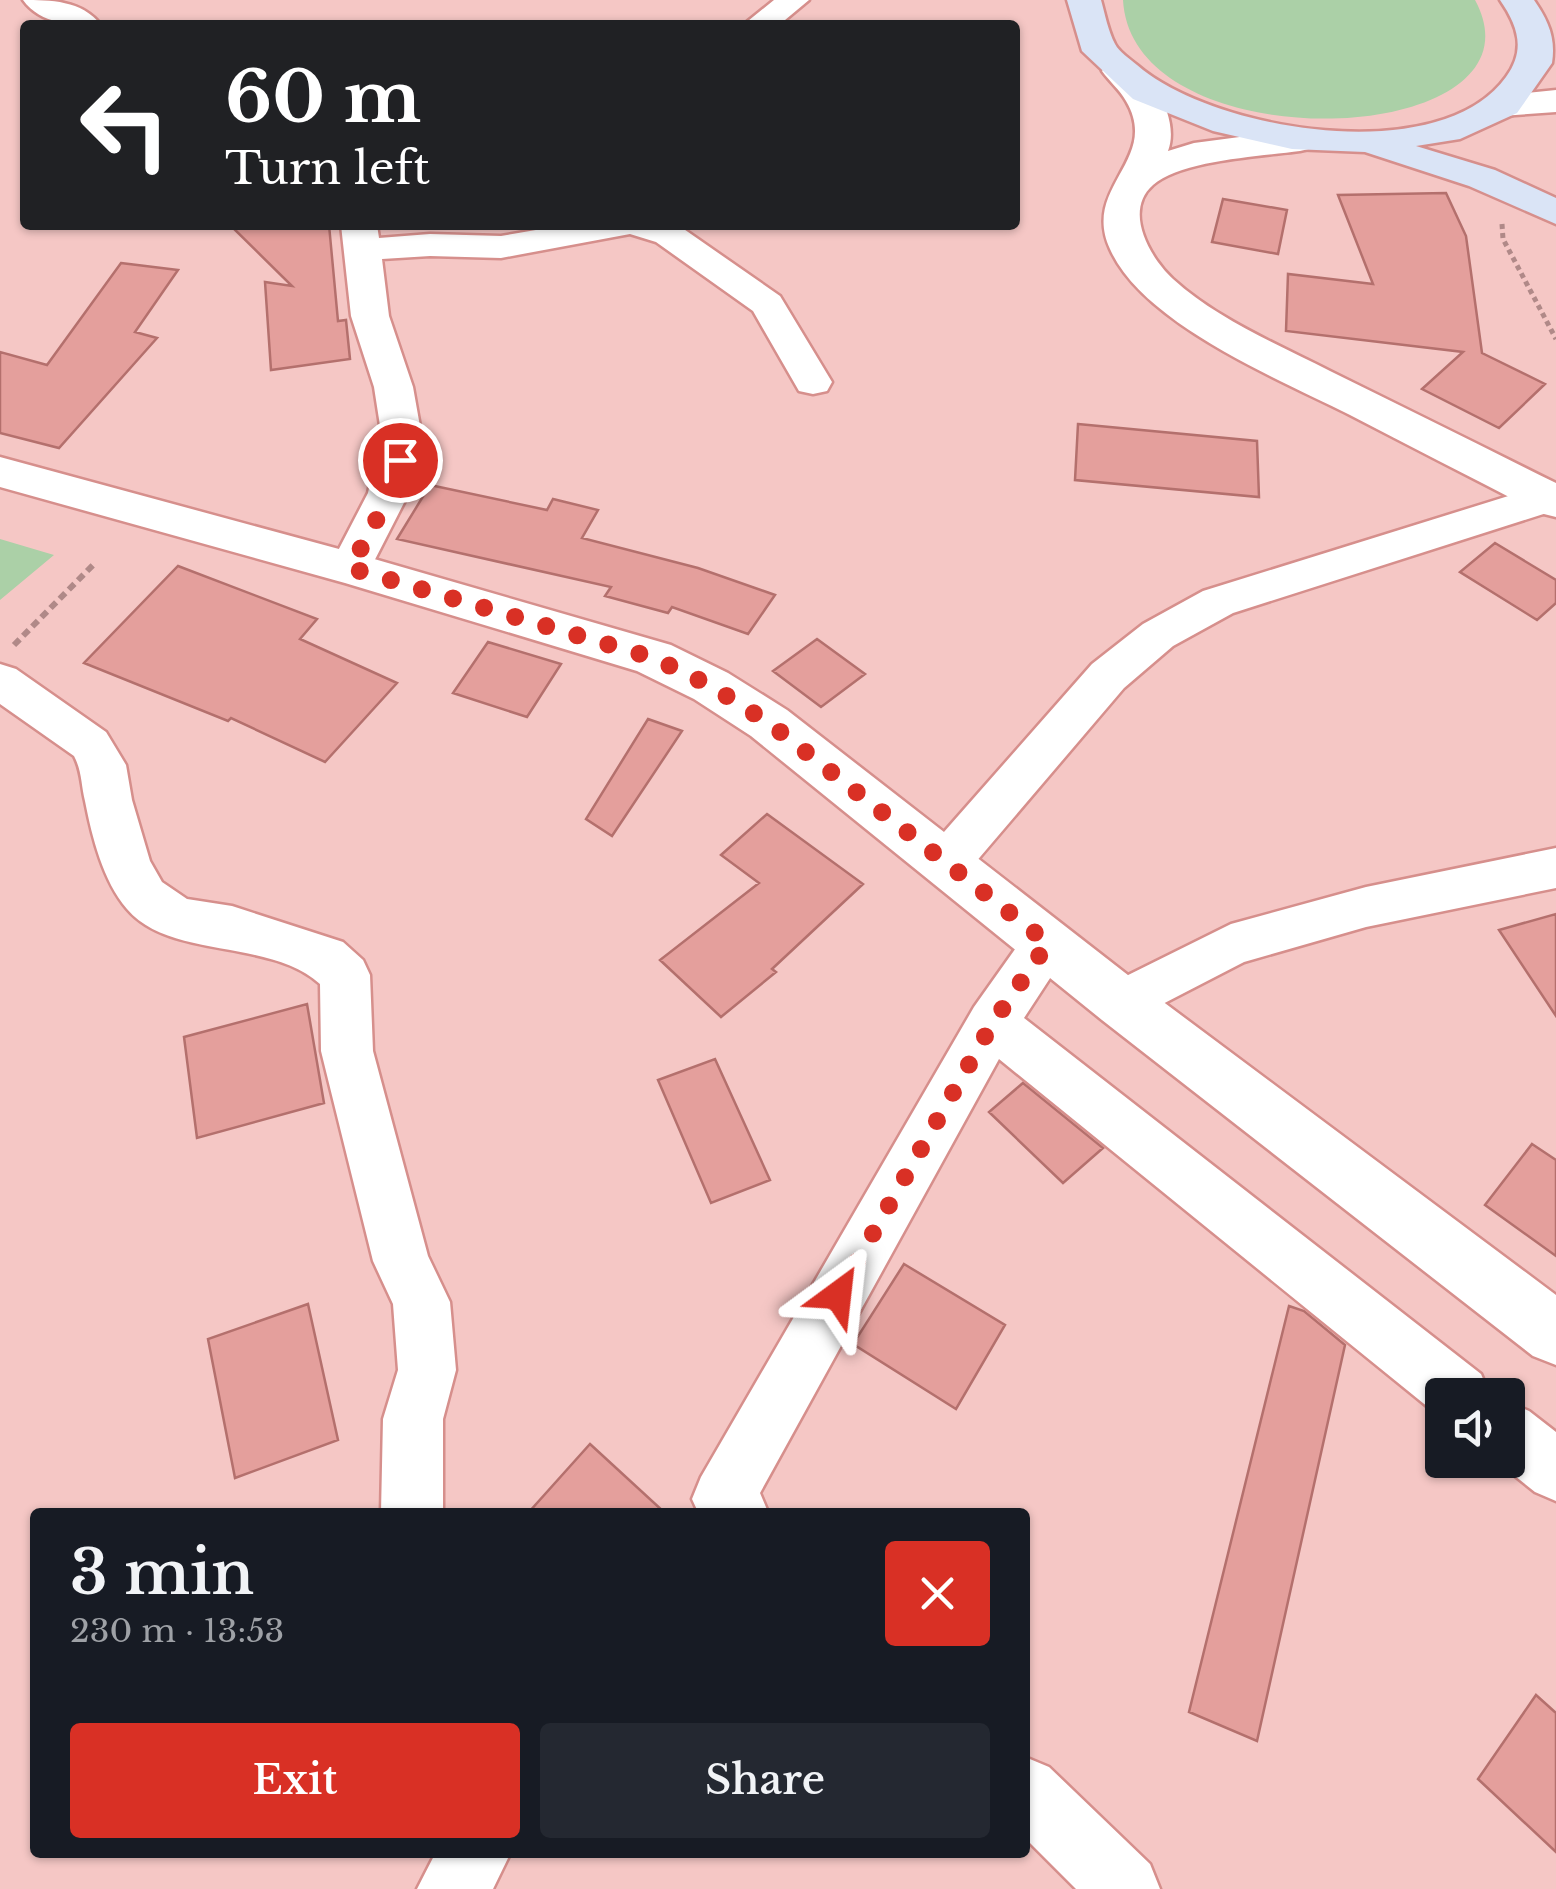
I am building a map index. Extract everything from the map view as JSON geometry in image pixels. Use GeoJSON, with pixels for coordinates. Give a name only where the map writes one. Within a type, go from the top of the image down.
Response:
{"type":"FeatureCollection","features":[{"type":"Feature","properties":{"kind":"main road"},"geometry":{"type":"LineString","coordinates":[[1084,0],[1089,32],[1120,71],[1159,98],[1210,120],[1300,140],[1354,143],[1430,134],[1495,109],[1531,72],[1545,44],[1517,0]]}},
{"type":"Feature","properties":{"kind":"main road"},"geometry":{"type":"LineString","coordinates":[[1495,109],[1507,161],[1556,212]]}},
{"type":"Feature","properties":{"kind":"main road"},"geometry":{"type":"LineString","coordinates":[[1354,143],[1440,164],[1556,212]]}},
{"type":"Feature","properties":{"kind":"street"},"geometry":{"type":"LineString","coordinates":[[38,0],[75,20]]}},
{"type":"Feature","properties":{"kind":"street"},"geometry":{"type":"LineString","coordinates":[[765,20],[794,0]]}},
{"type":"Feature","properties":{"kind":"street"},"geometry":{"type":"LineString","coordinates":[[1120,71],[1145,100],[1154,126],[1151,151],[1123,200],[1122,234],[1146,274],[1178,305],[1226,335],[1552,500]]}},
{"type":"Feature","properties":{"kind":"street"},"geometry":{"type":"LineString","coordinates":[[1495,109],[1556,100]]}},
{"type":"Feature","properties":{"kind":"street"},"geometry":{"type":"LineString","coordinates":[[1140,176],[1194,154],[1300,140]]}},
{"type":"Feature","properties":{"kind":"street"},"geometry":{"type":"LineString","coordinates":[[350,568],[384,506],[400,460],[400,412],[363,284],[361,237],[443,235],[501,247],[597,230]]}},
{"type":"Feature","properties":{"kind":"street"},"geometry":{"type":"LineString","coordinates":[[659,230],[767,304],[813,382]]}},
{"type":"Feature","properties":{"kind":"street"},"geometry":{"type":"LineString","coordinates":[[0,472],[350,568],[654,658],[711,686],[769,723],[1122,1003],[1556,1334]]}},
{"type":"Feature","properties":{"kind":"street"},"geometry":{"type":"LineString","coordinates":[[946,863],[1108,676],[1158,635],[1218,602],[1552,500]]}},
{"type":"Feature","properties":{"kind":"street"},"geometry":{"type":"LineString","coordinates":[[7,663],[90,744],[103,765],[108,800],[128,866],[145,896],[176,917],[232,927],[326,957],[345,976],[347,1050],[400,1261],[422,1302],[426,1370],[413,1419],[412,1508]]}},
{"type":"Feature","properties":{"kind":"street"},"geometry":{"type":"LineString","coordinates":[[1122,1003],[1231,945],[1366,908],[1556,868]]}},
{"type":"Feature","properties":{"kind":"street"},"geometry":{"type":"LineString","coordinates":[[724,1508],[992,1024],[1048,943]]}},
{"type":"Feature","properties":{"kind":"street"},"geometry":{"type":"LineString","coordinates":[[992,1024],[1439,1378]]}},
{"type":"Feature","properties":{"kind":"street"},"geometry":{"type":"LineString","coordinates":[[1525,1446],[1556,1471]]}},
{"type":"Feature","properties":{"kind":"street"},"geometry":{"type":"LineString","coordinates":[[1030,1796],[1125,1889]]}},
{"type":"Feature","properties":{"kind":"path"},"geometry":{"type":"LineString","coordinates":[[1519,196],[1504,211],[1504,239],[1556,340]]}},
{"type":"Feature","properties":{"kind":"path"},"geometry":{"type":"LineString","coordinates":[[7,663],[94,564]]}},
{"type":"Feature","properties":{"kind":"green space"},"geometry":{"type":"Polygon","coordinates":[[[1123,0],[1475,0],[1484,50],[1455,86],[1402,110],[1333,118],[1260,113],[1193,91],[1144,54],[1123,0]]]}},
{"type":"Feature","properties":{"kind":"green space"},"geometry":{"type":"Polygon","coordinates":[[[0,539],[54,555],[0,600],[0,539]]]}},
{"type":"Feature","properties":{"kind":"building"},"geometry":{"type":"Polygon","coordinates":[[[1446,193],[1466,236],[1482,353],[1545,384],[1499,428],[1422,389],[1463,352],[1286,331],[1288,274],[1373,284],[1338,195],[1446,193]]]}},
{"type":"Feature","properties":{"kind":"building"},"geometry":{"type":"Polygon","coordinates":[[[1223,199],[1287,210],[1278,254],[1212,242],[1223,199]]]}},
{"type":"Feature","properties":{"kind":"building"},"geometry":{"type":"Polygon","coordinates":[[[235,230],[329,230],[338,321],[346,320],[350,359],[271,370],[265,282],[292,286],[235,230]]]}},
{"type":"Feature","properties":{"kind":"building"},"geometry":{"type":"Polygon","coordinates":[[[121,263],[178,270],[135,332],[157,338],[59,448],[0,433],[0,352],[47,365],[121,263]]]}},
{"type":"Feature","properties":{"kind":"building"},"geometry":{"type":"Polygon","coordinates":[[[1078,424],[1257,441],[1259,497],[1075,480],[1078,424]]]}},
{"type":"Feature","properties":{"kind":"building"},"geometry":{"type":"Polygon","coordinates":[[[430,485],[547,510],[553,499],[598,510],[582,538],[698,568],[775,595],[748,634],[672,607],[668,613],[605,596],[611,587],[397,539],[430,485]]]}},
{"type":"Feature","properties":{"kind":"building"},"geometry":{"type":"Polygon","coordinates":[[[1495,543],[1556,580],[1556,603],[1537,620],[1460,572],[1495,543]]]}},
{"type":"Feature","properties":{"kind":"building"},"geometry":{"type":"Polygon","coordinates":[[[178,566],[317,619],[300,639],[397,683],[325,762],[231,718],[228,721],[84,663],[178,566]]]}},
{"type":"Feature","properties":{"kind":"building"},"geometry":{"type":"Polygon","coordinates":[[[817,639],[865,674],[821,707],[773,671],[817,639]]]}},
{"type":"Feature","properties":{"kind":"building"},"geometry":{"type":"Polygon","coordinates":[[[488,642],[561,664],[527,717],[453,693],[488,642]]]}},
{"type":"Feature","properties":{"kind":"building"},"geometry":{"type":"Polygon","coordinates":[[[648,719],[682,731],[612,836],[586,819],[648,719]]]}},
{"type":"Feature","properties":{"kind":"building"},"geometry":{"type":"Polygon","coordinates":[[[767,814],[863,884],[772,969],[776,972],[721,1017],[660,960],[759,883],[721,855],[767,814]]]}},
{"type":"Feature","properties":{"kind":"building"},"geometry":{"type":"Polygon","coordinates":[[[1556,914],[1556,1016],[1499,930],[1556,914]]]}},
{"type":"Feature","properties":{"kind":"building"},"geometry":{"type":"Polygon","coordinates":[[[307,1004],[324,1103],[197,1138],[184,1037],[307,1004]]]}},
{"type":"Feature","properties":{"kind":"building"},"geometry":{"type":"Polygon","coordinates":[[[715,1059],[770,1180],[711,1203],[658,1080],[715,1059]]]}},
{"type":"Feature","properties":{"kind":"building"},"geometry":{"type":"Polygon","coordinates":[[[1023,1083],[1103,1148],[1063,1183],[989,1112],[1023,1083]]]}},
{"type":"Feature","properties":{"kind":"building"},"geometry":{"type":"Polygon","coordinates":[[[1532,1144],[1556,1160],[1556,1256],[1485,1205],[1532,1144]]]}},
{"type":"Feature","properties":{"kind":"building"},"geometry":{"type":"Polygon","coordinates":[[[904,1264],[1005,1325],[956,1409],[853,1344],[904,1264]]]}},
{"type":"Feature","properties":{"kind":"building"},"geometry":{"type":"Polygon","coordinates":[[[308,1304],[338,1440],[235,1478],[208,1339],[308,1304]]]}},
{"type":"Feature","properties":{"kind":"building"},"geometry":{"type":"Polygon","coordinates":[[[1289,1306],[1304,1311],[1345,1345],[1257,1741],[1189,1712],[1289,1306]]]}},
{"type":"Feature","properties":{"kind":"building"},"geometry":{"type":"Polygon","coordinates":[[[590,1444],[660,1508],[533,1508],[590,1444]]]}},
{"type":"Feature","properties":{"kind":"building"},"geometry":{"type":"Polygon","coordinates":[[[1536,1695],[1556,1713],[1556,1852],[1478,1779],[1536,1695]]]}},
{"type":"Feature","properties":{"kind":"route"},"geometry":{"type":"LineString","coordinates":[[400,460],[384,506],[350,568],[654,658],[711,686],[769,723],[1048,943],[992,1024],[838,1295]]}}]}
